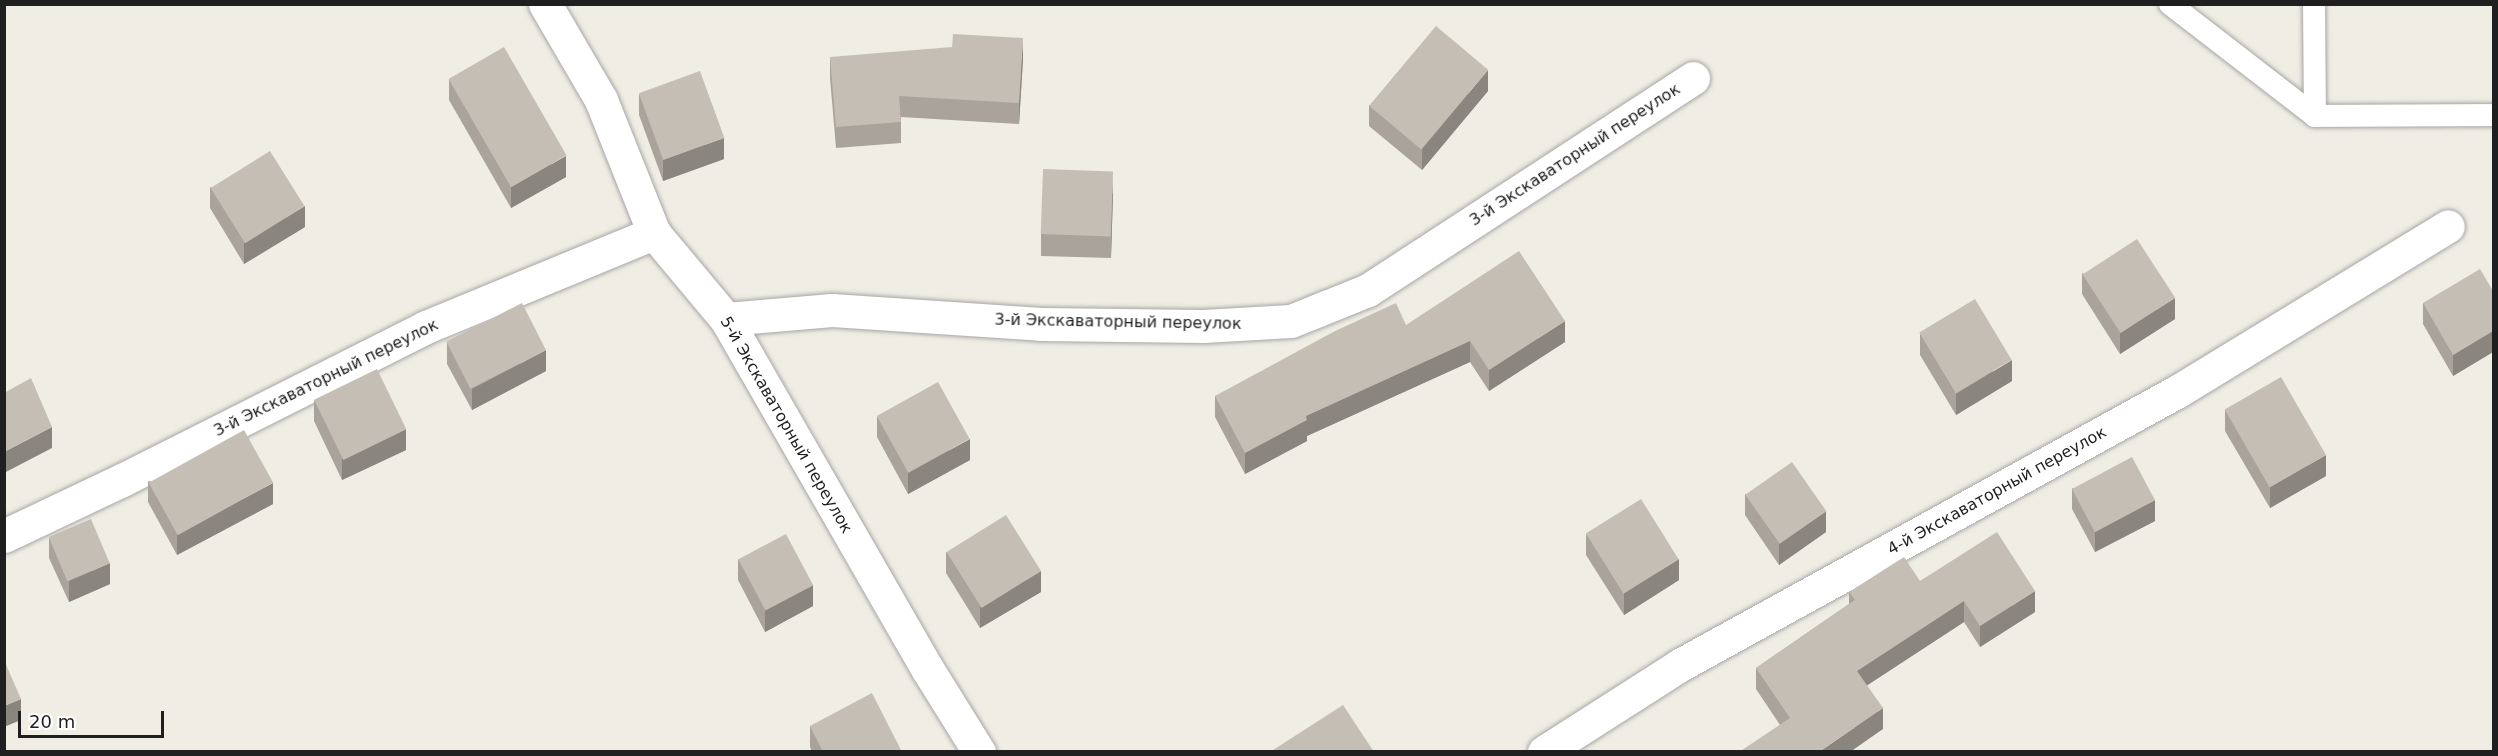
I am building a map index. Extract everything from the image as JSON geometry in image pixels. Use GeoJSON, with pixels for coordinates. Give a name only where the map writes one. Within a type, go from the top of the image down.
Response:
{"type":"FeatureCollection","features":[{"type":"Feature","properties":{"kind":"street","name":"5-й Экскаваторный переулок"},"geometry":{"type":"LineString","coordinates":[[545,4],[601,100],[654,233],[726,319],[928,670],[979,752]]}},
{"type":"Feature","properties":{"kind":"street","name":"3-й Экскаваторный переулок"},"geometry":{"type":"LineString","coordinates":[[726,319],[832,310],[1041,324],[1203,326],[1291,321],[1368,290],[1693,78]]}},
{"type":"Feature","properties":{"kind":"street","name":"4-й Экскаваторный переулок"},"geometry":{"type":"LineString","coordinates":[[1544,752],[1680,665],[2178,391],[2448,226]]}},
{"type":"Feature","properties":{"kind":"street","name":"3-й Экскаваторный переулок"},"geometry":{"type":"LineString","coordinates":[[4,536],[426,327],[654,233]]}},
{"type":"Feature","properties":{"kind":"lane"},"geometry":{"type":"LineString","coordinates":[[2170,4],[2315,116],[2493,114]]}},
{"type":"Feature","properties":{"kind":"lane"},"geometry":{"type":"LineString","coordinates":[[2314,4],[2315,116]]}},
{"type":"Feature","properties":{"kind":"building"},"geometry":{"type":"Polygon","coordinates":[[[1436,26],[1488,70],[1421,149],[1369,106],[1436,26]]]}},
{"type":"Feature","properties":{"kind":"building"},"geometry":{"type":"Polygon","coordinates":[[[953,34],[1023,38],[1019,103],[899,96],[901,122],[836,127],[830,57],[952,47],[953,34]]]}},
{"type":"Feature","properties":{"kind":"building"},"geometry":{"type":"Polygon","coordinates":[[[504,47],[566,155],[511,187],[449,79],[504,47]]]}},
{"type":"Feature","properties":{"kind":"building"},"geometry":{"type":"Polygon","coordinates":[[[700,71],[724,138],[663,160],[639,93],[700,71]]]}},
{"type":"Feature","properties":{"kind":"building"},"geometry":{"type":"Polygon","coordinates":[[[270,151],[304,206],[245,243],[211,188],[270,151]]]}},
{"type":"Feature","properties":{"kind":"building"},"geometry":{"type":"Polygon","coordinates":[[[1043,169],[1113,171],[1111,236],[1041,234],[1043,169]]]}},
{"type":"Feature","properties":{"kind":"building"},"geometry":{"type":"Polygon","coordinates":[[[2137,239],[2175,298],[2121,333],[2082,274],[2137,239]]]}},
{"type":"Feature","properties":{"kind":"building"},"geometry":{"type":"Polygon","coordinates":[[[1519,251],[1565,321],[1489,370],[1470,341],[1306,416],[1307,420],[1245,453],[1215,396],[1335,331],[1396,303],[1406,325],[1519,251]]]}},
{"type":"Feature","properties":{"kind":"building"},"geometry":{"type":"Polygon","coordinates":[[[2480,269],[2493,291],[2493,331],[2453,355],[2423,303],[2480,269]]]}},
{"type":"Feature","properties":{"kind":"building"},"geometry":{"type":"Polygon","coordinates":[[[1975,299],[2012,360],[1956,393],[1919,332],[1975,299]]]}},
{"type":"Feature","properties":{"kind":"building"},"geometry":{"type":"Polygon","coordinates":[[[522,303],[546,350],[470,389],[446,342],[522,303]]]}},
{"type":"Feature","properties":{"kind":"building"},"geometry":{"type":"Polygon","coordinates":[[[377,369],[406,429],[343,460],[314,400],[377,369]]]}},
{"type":"Feature","properties":{"kind":"building"},"geometry":{"type":"Polygon","coordinates":[[[2281,377],[2326,455],[2270,487],[2225,410],[2281,377]]]}},
{"type":"Feature","properties":{"kind":"building"},"geometry":{"type":"Polygon","coordinates":[[[31,378],[52,427],[4,452],[4,393],[31,378]]]}},
{"type":"Feature","properties":{"kind":"building"},"geometry":{"type":"Polygon","coordinates":[[[938,382],[970,439],[908,473],[877,416],[938,382]]]}},
{"type":"Feature","properties":{"kind":"building"},"geometry":{"type":"Polygon","coordinates":[[[244,430],[273,482],[178,535],[149,483],[244,430]]]}},
{"type":"Feature","properties":{"kind":"building"},"geometry":{"type":"Polygon","coordinates":[[[2132,457],[2155,500],[2095,532],[2072,489],[2132,457]]]}},
{"type":"Feature","properties":{"kind":"building"},"geometry":{"type":"Polygon","coordinates":[[[1792,462],[1826,511],[1780,544],[1745,495],[1792,462]]]}},
{"type":"Feature","properties":{"kind":"building"},"geometry":{"type":"Polygon","coordinates":[[[1641,499],[1679,559],[1624,594],[1586,533],[1641,499]]]}},
{"type":"Feature","properties":{"kind":"building"},"geometry":{"type":"Polygon","coordinates":[[[1006,515],[1041,571],[982,608],[947,552],[1006,515]]]}},
{"type":"Feature","properties":{"kind":"building"},"geometry":{"type":"Polygon","coordinates":[[[91,519],[110,563],[67,581],[49,537],[91,519]]]}},
{"type":"Feature","properties":{"kind":"building"},"geometry":{"type":"Polygon","coordinates":[[[1997,532],[2035,591],[1980,626],[1964,601],[1857,671],[1883,708],[1819,752],[1739,752],[1790,718],[1756,668],[1855,600],[1849,592],[1904,557],[1920,581],[1997,532]]]}},
{"type":"Feature","properties":{"kind":"building"},"geometry":{"type":"Polygon","coordinates":[[[786,534],[813,585],[766,611],[738,559],[786,534]]]}},
{"type":"Feature","properties":{"kind":"building"},"geometry":{"type":"Polygon","coordinates":[[[4,660],[21,699],[4,706],[4,660]]]}},
{"type":"Feature","properties":{"kind":"building"},"geometry":{"type":"Polygon","coordinates":[[[872,693],[902,752],[823,752],[810,726],[872,693]]]}},
{"type":"Feature","properties":{"kind":"building"},"geometry":{"type":"Polygon","coordinates":[[[1343,705],[1374,752],[1270,752],[1343,705]]]}}]}
